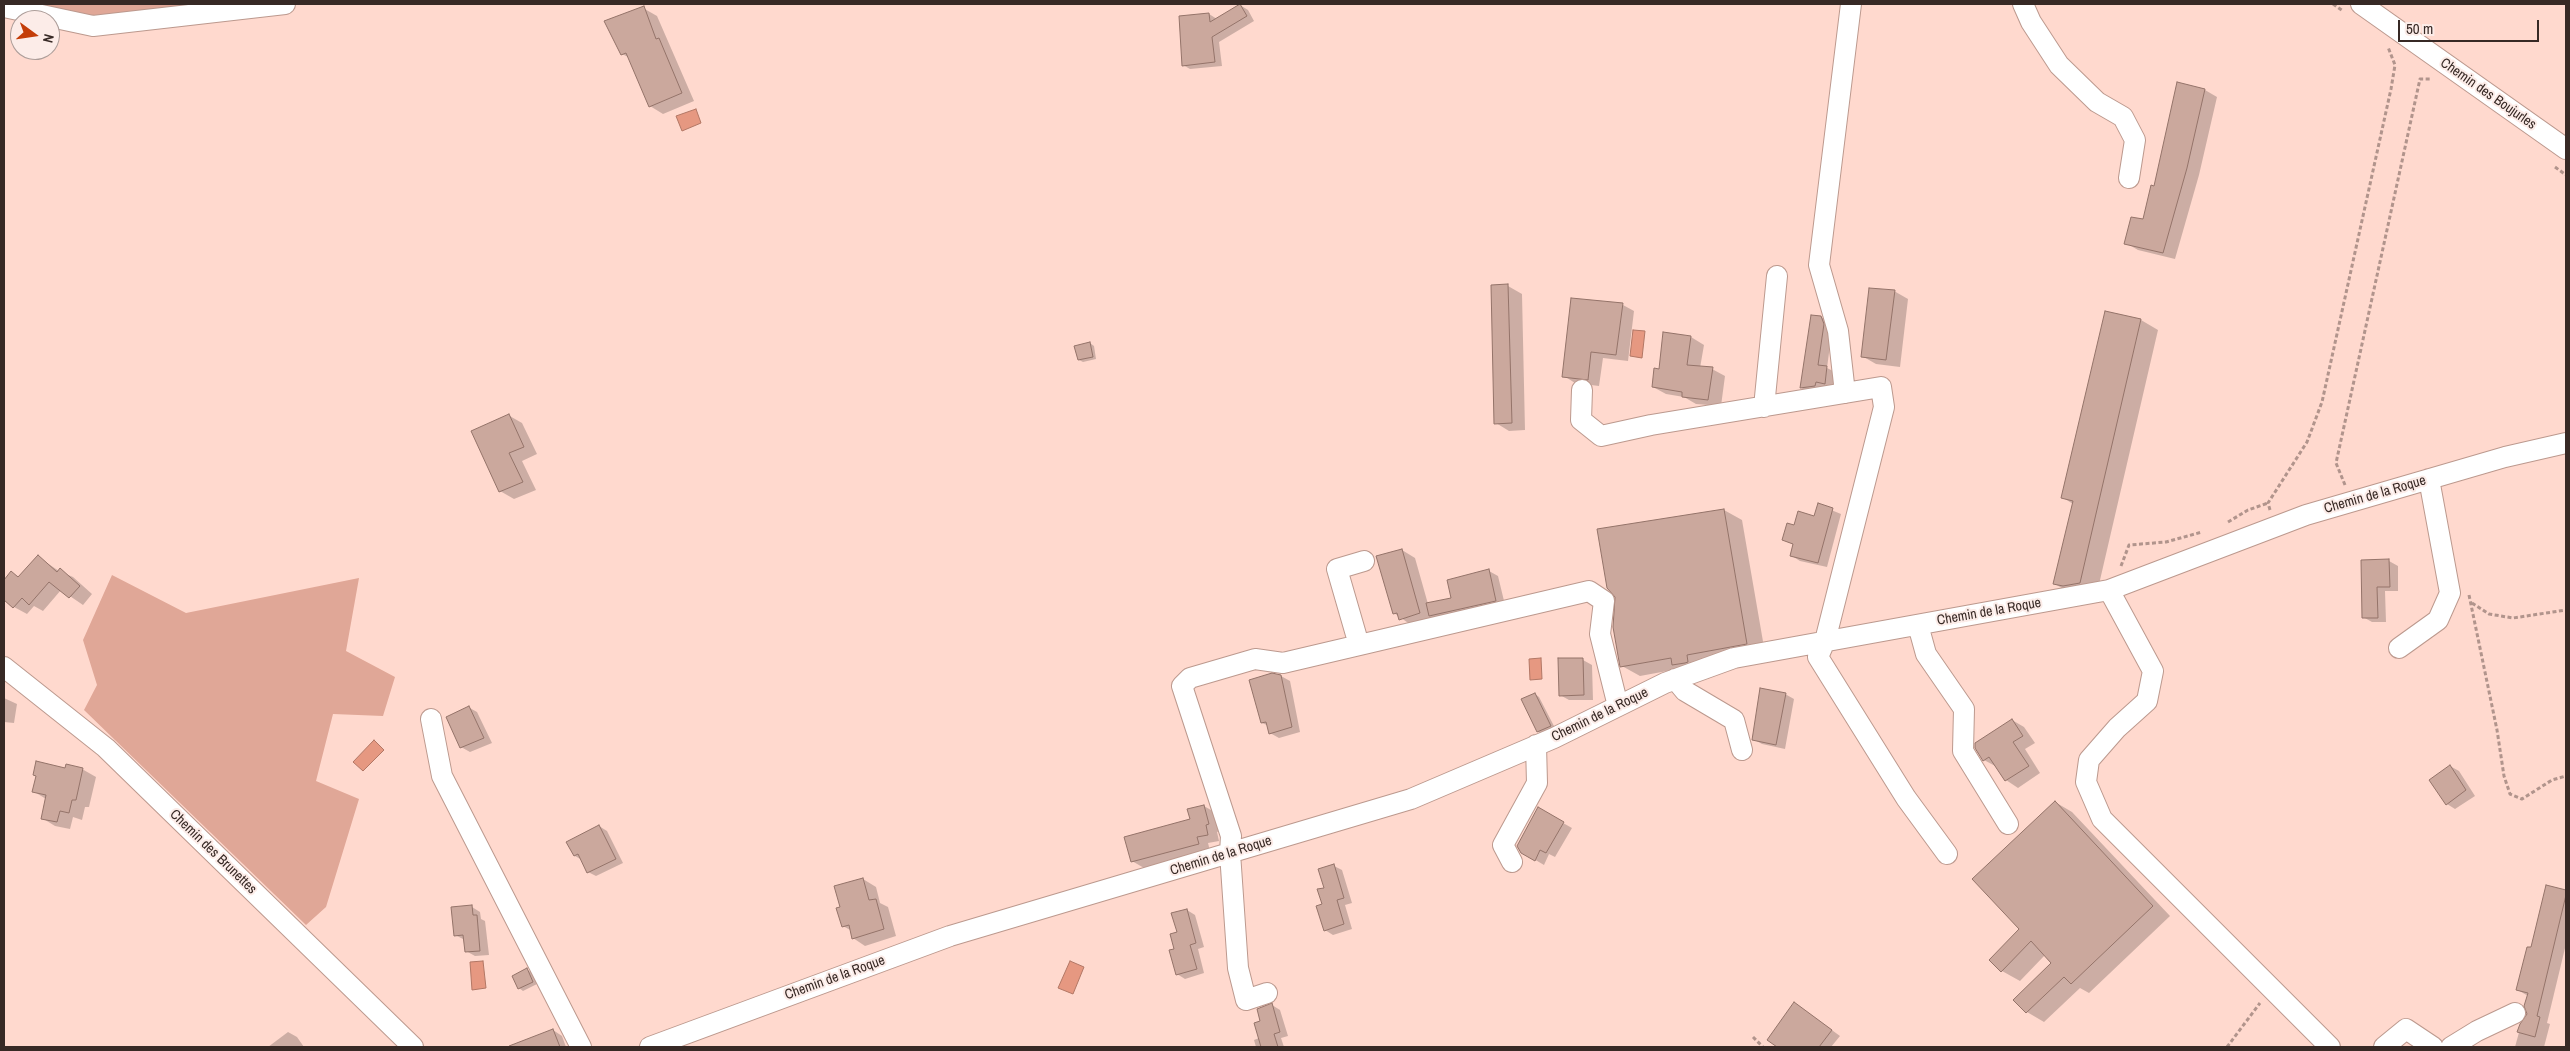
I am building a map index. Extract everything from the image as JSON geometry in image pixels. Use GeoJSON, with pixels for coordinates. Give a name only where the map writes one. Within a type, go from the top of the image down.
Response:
{"type":"FeatureCollection","features":[{"type":"Feature","properties":{"kind":"street"},"geometry":{"type":"LineString","coordinates":[[4,7],[93,26],[285,4]]}},
{"type":"Feature","properties":{"kind":"street"},"geometry":{"type":"LineString","coordinates":[[1845,393],[1838,331],[1819,265],[1850,4]]}},
{"type":"Feature","properties":{"kind":"street"},"geometry":{"type":"LineString","coordinates":[[2023,4],[2031,22],[2058,64],[2097,102],[2123,117],[2135,140],[2129,178]]}},
{"type":"Feature","properties":{"kind":"street","name":"Chemin des Boujurles"},"geometry":{"type":"LineString","coordinates":[[2355,10],[2566,149]]}},
{"type":"Feature","properties":{"kind":"street"},"geometry":{"type":"LineString","coordinates":[[1764,407],[1777,276]]}},
{"type":"Feature","properties":{"kind":"street"},"geometry":{"type":"LineString","coordinates":[[1582,390],[1581,420],[1601,436],[1651,425],[1881,387],[1884,407],[1825,642],[1818,657],[1906,798],[1947,854]]}},
{"type":"Feature","properties":{"kind":"street","name":"Chemin de la Roque"},"geometry":{"type":"LineString","coordinates":[[650,1047],[950,936],[1411,799],[1536,745],[1675,679],[1734,658],[2117,587],[2306,515],[2566,443]]}},
{"type":"Feature","properties":{"kind":"street"},"geometry":{"type":"LineString","coordinates":[[2399,648],[2438,620],[2450,594],[2429,480]]}},
{"type":"Feature","properties":{"kind":"street"},"geometry":{"type":"LineString","coordinates":[[1359,645],[1337,569],[1364,561]]}},
{"type":"Feature","properties":{"kind":"street"},"geometry":{"type":"LineString","coordinates":[[2117,587],[2153,671],[2146,701],[2117,728],[2089,760],[2086,782],[2102,819],[2330,1047]]}},
{"type":"Feature","properties":{"kind":"street"},"geometry":{"type":"LineString","coordinates":[[1267,993],[1246,1000],[1238,968],[1230,854],[1231,836],[1182,686],[1190,678],[1255,659],[1282,663],[1589,591],[1604,601],[1600,634],[1618,706]]}},
{"type":"Feature","properties":{"kind":"street"},"geometry":{"type":"LineString","coordinates":[[1918,625],[1926,654],[1964,709],[1963,751],[2008,824]]}},
{"type":"Feature","properties":{"kind":"street","name":"Chemin des Brunettes"},"geometry":{"type":"LineString","coordinates":[[4,667],[106,748],[413,1047]]}},
{"type":"Feature","properties":{"kind":"street"},"geometry":{"type":"LineString","coordinates":[[1675,679],[1685,691],[1734,720],[1742,750]]}},
{"type":"Feature","properties":{"kind":"street"},"geometry":{"type":"LineString","coordinates":[[431,719],[442,776],[581,1047]]}},
{"type":"Feature","properties":{"kind":"street"},"geometry":{"type":"LineString","coordinates":[[1512,862],[1503,845],[1537,783],[1536,745]]}},
{"type":"Feature","properties":{"kind":"street"},"geometry":{"type":"LineString","coordinates":[[2451,1047],[2476,1031],[2515,1013]]}},
{"type":"Feature","properties":{"kind":"street"},"geometry":{"type":"LineString","coordinates":[[2384,1047],[2406,1029],[2433,1047]]}},
{"type":"Feature","properties":{"kind":"path"},"geometry":{"type":"LineString","coordinates":[[2333,4],[2355,10]]}},
{"type":"Feature","properties":{"kind":"path"},"geometry":{"type":"LineString","coordinates":[[2227,523],[2248,510],[2268,503],[2307,442],[2322,402],[2391,90],[2395,65],[2387,45]]}},
{"type":"Feature","properties":{"kind":"path"},"geometry":{"type":"LineString","coordinates":[[2347,490],[2336,463],[2420,79],[2433,78]]}},
{"type":"Feature","properties":{"kind":"path"},"geometry":{"type":"LineString","coordinates":[[2552,164],[2566,175]]}},
{"type":"Feature","properties":{"kind":"path"},"geometry":{"type":"LineString","coordinates":[[2268,503],[2275,526]]}},
{"type":"Feature","properties":{"kind":"path"},"geometry":{"type":"LineString","coordinates":[[2117,587],[2120,563],[2129,545],[2166,542],[2211,530]]}},
{"type":"Feature","properties":{"kind":"path"},"geometry":{"type":"LineString","coordinates":[[2566,610],[2513,618],[2489,614],[2471,603],[2497,730],[2504,776],[2510,794],[2522,799],[2552,780],[2566,776]]}},
{"type":"Feature","properties":{"kind":"path"},"geometry":{"type":"LineString","coordinates":[[2227,1047],[2271,988]]}},
{"type":"Feature","properties":{"kind":"path"},"geometry":{"type":"LineString","coordinates":[[1753,1037],[1763,1047]]}},
{"type":"Feature","properties":{"kind":"shaded area"},"geometry":{"type":"Polygon","coordinates":[[[44,4],[194,4],[90,17],[60,12],[60,10],[44,10],[44,4]]]}},
{"type":"Feature","properties":{"kind":"shaded area"},"geometry":{"type":"Polygon","coordinates":[[[696,109],[701,123],[682,131],[676,116],[696,109]]]}},
{"type":"Feature","properties":{"kind":"shaded area"},"geometry":{"type":"Polygon","coordinates":[[[1633,330],[1645,331],[1642,358],[1630,356],[1633,330]]]}},
{"type":"Feature","properties":{"kind":"shaded area"},"geometry":{"type":"Polygon","coordinates":[[[112,575],[186,613],[359,578],[346,651],[395,677],[383,716],[333,714],[316,781],[359,799],[326,907],[306,925],[84,710],[97,685],[83,640],[112,575]]]}},
{"type":"Feature","properties":{"kind":"shaded area"},"geometry":{"type":"Polygon","coordinates":[[[1541,658],[1542,679],[1530,680],[1529,659],[1541,658]]]}},
{"type":"Feature","properties":{"kind":"shaded area"},"geometry":{"type":"Polygon","coordinates":[[[374,740],[384,750],[363,771],[353,762],[374,740]]]}},
{"type":"Feature","properties":{"kind":"shaded area"},"geometry":{"type":"Polygon","coordinates":[[[483,961],[486,988],[472,990],[470,962],[483,961]]]}},
{"type":"Feature","properties":{"kind":"shaded area"},"geometry":{"type":"Polygon","coordinates":[[[1070,961],[1084,967],[1073,994],[1058,988],[1070,961]]]}},
{"type":"Feature","properties":{"kind":"building"},"geometry":{"type":"Polygon","coordinates":[[[1240,4],[1247,16],[1212,37],[1215,62],[1182,66],[1179,16],[1209,13],[1210,22],[1240,4]]]}},
{"type":"Feature","properties":{"kind":"building"},"geometry":{"type":"Polygon","coordinates":[[[644,6],[656,39],[659,38],[682,93],[649,107],[626,53],[621,55],[604,21],[644,6]]]}},
{"type":"Feature","properties":{"kind":"building"},"geometry":{"type":"Polygon","coordinates":[[[2177,82],[2205,89],[2187,168],[2163,253],[2124,244],[2131,217],[2143,219],[2151,185],[2154,186],[2177,82]]]}},
{"type":"Feature","properties":{"kind":"building"},"geometry":{"type":"Polygon","coordinates":[[[1508,284],[1512,423],[1494,424],[1491,285],[1508,284]]]}},
{"type":"Feature","properties":{"kind":"building"},"geometry":{"type":"Polygon","coordinates":[[[1869,288],[1895,290],[1886,360],[1861,357],[1869,288]]]}},
{"type":"Feature","properties":{"kind":"building"},"geometry":{"type":"Polygon","coordinates":[[[1571,298],[1623,303],[1616,355],[1591,352],[1588,380],[1562,377],[1571,298]]]}},
{"type":"Feature","properties":{"kind":"building"},"geometry":{"type":"Polygon","coordinates":[[[2105,311],[2141,319],[2080,583],[2063,586],[2053,584],[2073,501],[2061,498],[2105,311]]]}},
{"type":"Feature","properties":{"kind":"building"},"geometry":{"type":"Polygon","coordinates":[[[1811,315],[1821,316],[1824,324],[1818,365],[1827,366],[1825,384],[1816,382],[1815,386],[1800,388],[1811,315]]]}},
{"type":"Feature","properties":{"kind":"building"},"geometry":{"type":"Polygon","coordinates":[[[1663,332],[1691,336],[1687,365],[1713,367],[1708,400],[1682,397],[1682,392],[1652,387],[1654,368],[1659,369],[1663,332]]]}},
{"type":"Feature","properties":{"kind":"building"},"geometry":{"type":"Polygon","coordinates":[[[1090,342],[1093,357],[1078,360],[1074,346],[1090,342]]]}},
{"type":"Feature","properties":{"kind":"building"},"geometry":{"type":"Polygon","coordinates":[[[509,414],[524,447],[509,453],[523,482],[499,492],[471,431],[509,414]]]}},
{"type":"Feature","properties":{"kind":"building"},"geometry":{"type":"Polygon","coordinates":[[[1818,503],[1833,508],[1818,563],[1790,556],[1793,544],[1782,540],[1787,523],[1794,525],[1798,511],[1814,516],[1818,503]]]}},
{"type":"Feature","properties":{"kind":"building"},"geometry":{"type":"Polygon","coordinates":[[[1724,509],[1747,644],[1687,655],[1688,662],[1685,663],[1672,665],[1671,658],[1620,667],[1613,627],[1615,597],[1607,588],[1597,529],[1724,509]]]}},
{"type":"Feature","properties":{"kind":"building"},"geometry":{"type":"Polygon","coordinates":[[[1402,549],[1420,613],[1399,620],[1397,613],[1393,614],[1376,556],[1402,549]]]}},
{"type":"Feature","properties":{"kind":"building"},"geometry":{"type":"Polygon","coordinates":[[[38,555],[57,572],[60,568],[80,586],[69,598],[49,582],[29,605],[22,598],[13,608],[4,600],[4,580],[11,571],[18,577],[38,555]]]}},
{"type":"Feature","properties":{"kind":"building"},"geometry":{"type":"Polygon","coordinates":[[[2389,559],[2390,587],[2377,587],[2378,618],[2362,618],[2361,560],[2389,559]]]}},
{"type":"Feature","properties":{"kind":"building"},"geometry":{"type":"Polygon","coordinates":[[[1489,569],[1496,601],[1429,616],[1426,603],[1451,598],[1447,580],[1489,569]]]}},
{"type":"Feature","properties":{"kind":"building"},"geometry":{"type":"Polygon","coordinates":[[[1558,658],[1583,658],[1584,695],[1559,696],[1558,658]]]}},
{"type":"Feature","properties":{"kind":"building"},"geometry":{"type":"Polygon","coordinates":[[[1272,673],[1281,675],[1292,727],[1269,734],[1266,722],[1261,723],[1249,680],[1272,673]]]}},
{"type":"Feature","properties":{"kind":"building"},"geometry":{"type":"Polygon","coordinates":[[[1760,688],[1786,693],[1776,745],[1752,740],[1760,688]]]}},
{"type":"Feature","properties":{"kind":"building"},"geometry":{"type":"Polygon","coordinates":[[[1535,693],[1551,726],[1537,732],[1521,699],[1535,693]]]}},
{"type":"Feature","properties":{"kind":"building"},"geometry":{"type":"Polygon","coordinates":[[[469,706],[484,738],[460,748],[446,717],[469,706]]]}},
{"type":"Feature","properties":{"kind":"building"},"geometry":{"type":"Polygon","coordinates":[[[2012,719],[2023,736],[2013,742],[2029,766],[2005,781],[1989,757],[1983,761],[1975,748],[1975,743],[2012,719]]]}},
{"type":"Feature","properties":{"kind":"building"},"geometry":{"type":"Polygon","coordinates":[[[36,761],[65,768],[66,764],[83,768],[76,800],[72,800],[69,813],[60,811],[57,822],[41,819],[46,795],[32,792],[36,776],[33,775],[36,761]]]}},
{"type":"Feature","properties":{"kind":"building"},"geometry":{"type":"Polygon","coordinates":[[[2450,765],[2466,790],[2446,805],[2429,780],[2450,765]]]}},
{"type":"Feature","properties":{"kind":"building"},"geometry":{"type":"Polygon","coordinates":[[[2055,801],[2153,906],[2071,984],[2064,977],[2026,1013],[2013,1000],[2051,963],[2031,941],[2001,972],[1989,960],[2019,929],[1972,879],[2055,801]]]}},
{"type":"Feature","properties":{"kind":"building"},"geometry":{"type":"Polygon","coordinates":[[[1204,805],[1209,824],[1206,825],[1208,835],[1197,837],[1199,844],[1131,862],[1124,837],[1190,819],[1187,809],[1204,805]]]}},
{"type":"Feature","properties":{"kind":"building"},"geometry":{"type":"Polygon","coordinates":[[[1538,807],[1564,822],[1546,853],[1540,850],[1535,861],[1521,853],[1517,846],[1538,807]]]}},
{"type":"Feature","properties":{"kind":"building"},"geometry":{"type":"Polygon","coordinates":[[[599,825],[616,859],[587,873],[578,854],[574,856],[566,842],[599,825]]]}},
{"type":"Feature","properties":{"kind":"building"},"geometry":{"type":"Polygon","coordinates":[[[1334,864],[1344,898],[1337,900],[1344,924],[1324,931],[1316,906],[1322,904],[1317,889],[1324,888],[1318,869],[1334,864]]]}},
{"type":"Feature","properties":{"kind":"building"},"geometry":{"type":"Polygon","coordinates":[[[863,878],[869,900],[876,899],[884,929],[852,939],[849,925],[842,927],[836,908],[840,907],[834,886],[863,878]]]}},
{"type":"Feature","properties":{"kind":"building"},"geometry":{"type":"Polygon","coordinates":[[[2546,885],[2566,890],[2566,895],[2537,1016],[2540,1017],[2535,1037],[2517,1032],[2527,1014],[2524,1006],[2528,993],[2516,990],[2527,947],[2531,947],[2546,885]]]}},
{"type":"Feature","properties":{"kind":"building"},"geometry":{"type":"Polygon","coordinates":[[[472,905],[473,915],[477,915],[480,951],[465,952],[463,935],[454,936],[451,907],[472,905]]]}},
{"type":"Feature","properties":{"kind":"building"},"geometry":{"type":"Polygon","coordinates":[[[1187,909],[1196,943],[1190,945],[1197,969],[1176,975],[1169,950],[1174,949],[1170,934],[1177,932],[1171,913],[1187,909]]]}},
{"type":"Feature","properties":{"kind":"building"},"geometry":{"type":"Polygon","coordinates":[[[527,968],[533,982],[518,989],[512,976],[527,968]]]}},
{"type":"Feature","properties":{"kind":"building"},"geometry":{"type":"Polygon","coordinates":[[[1794,1002],[1832,1030],[1819,1047],[1777,1047],[1767,1040],[1794,1002]]]}},
{"type":"Feature","properties":{"kind":"building"},"geometry":{"type":"Polygon","coordinates":[[[1272,1003],[1280,1032],[1274,1034],[1278,1047],[1261,1047],[1254,1023],[1260,1021],[1257,1009],[1272,1003]]]}},
{"type":"Feature","properties":{"kind":"building"},"geometry":{"type":"Polygon","coordinates":[[[553,1029],[560,1047],[509,1047],[509,1046],[553,1029]]]}}]}
